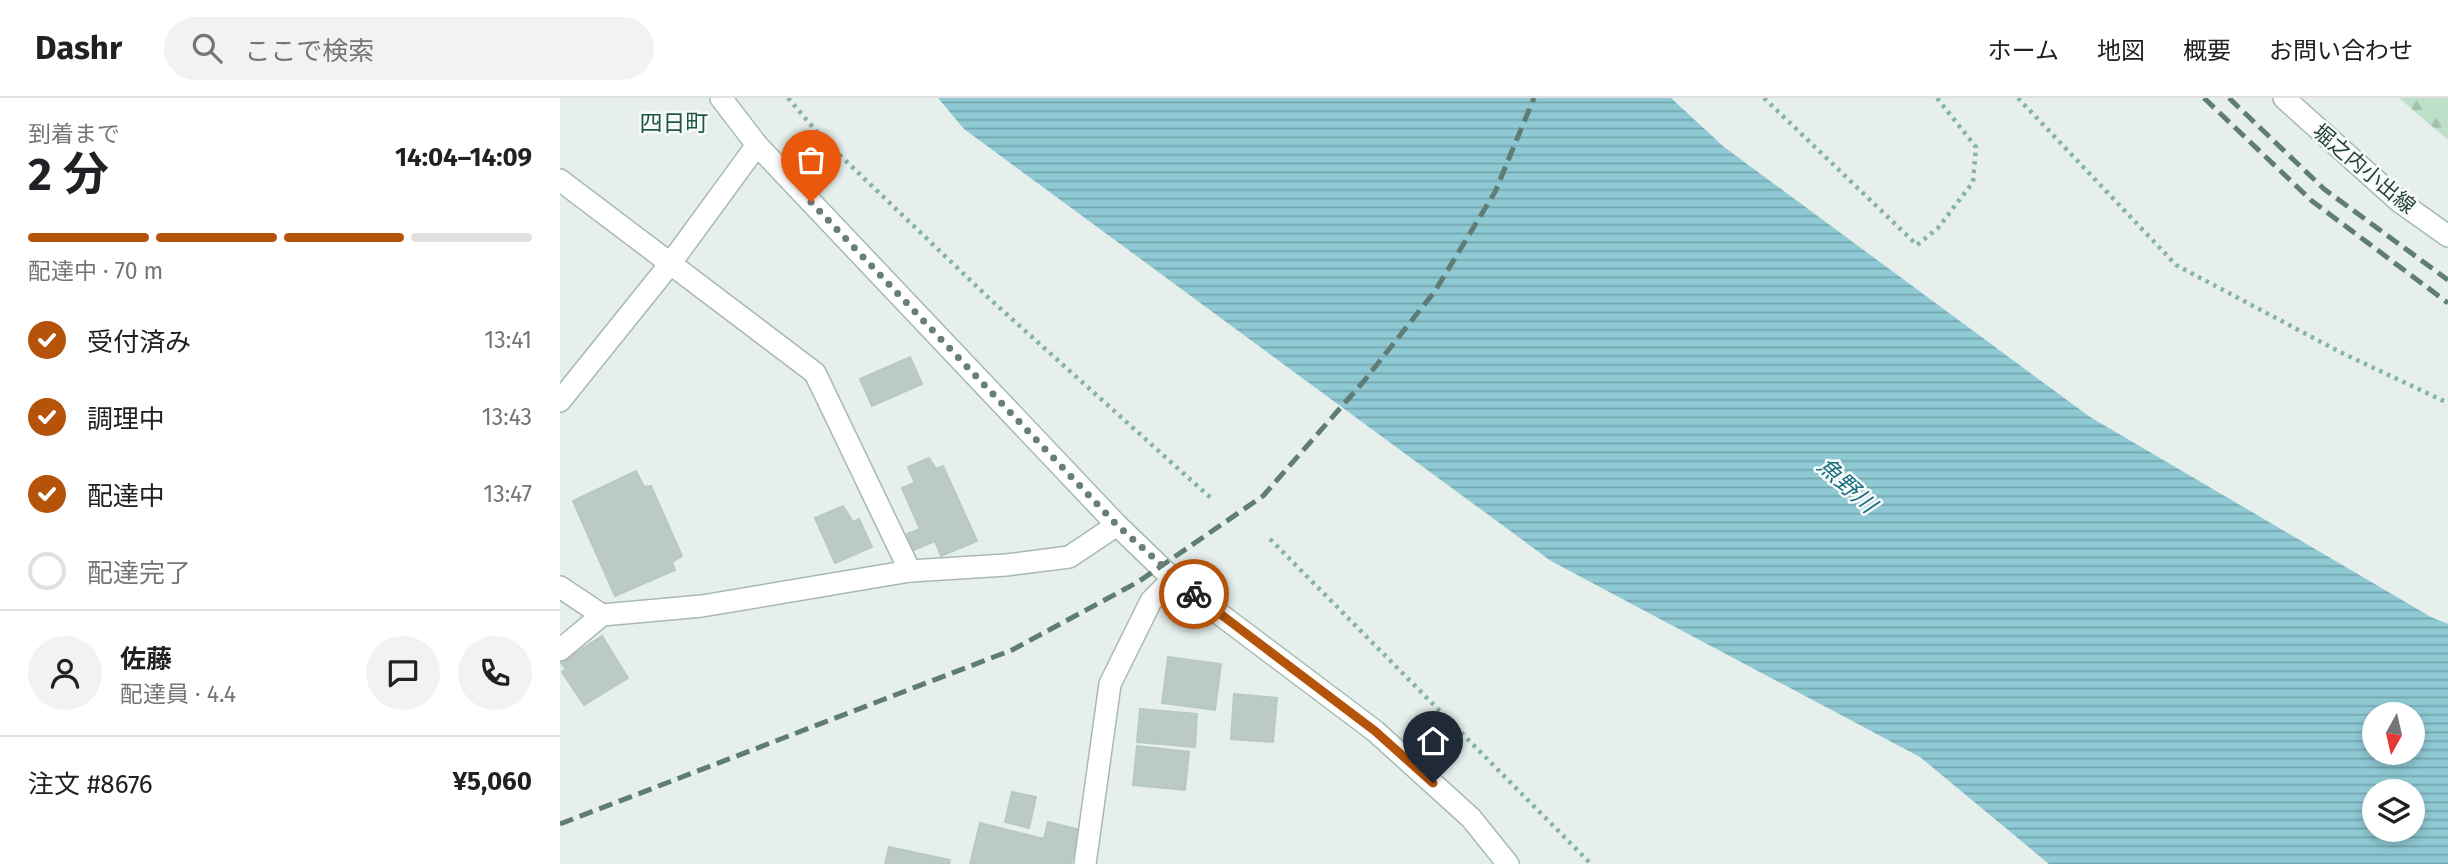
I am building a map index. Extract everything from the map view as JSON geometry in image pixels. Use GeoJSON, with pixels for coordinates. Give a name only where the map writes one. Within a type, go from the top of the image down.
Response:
{"type":"FeatureCollection","features":[{"type":"Feature","properties":{"kind":"street"},"geometry":{"type":"LineString","coordinates":[[721,98],[757,145],[1117,525],[1173,579],[1375,731],[1471,818],[1508,864]]}},
{"type":"Feature","properties":{"kind":"street","name":"堀之内小出線"},"geometry":{"type":"LineString","coordinates":[[2284,98],[2400,202],[2448,236]]}},
{"type":"Feature","properties":{"kind":"street"},"geometry":{"type":"LineString","coordinates":[[560,401],[670,264],[757,145]]}},
{"type":"Feature","properties":{"kind":"street"},"geometry":{"type":"LineString","coordinates":[[560,180],[815,373],[910,571]]}},
{"type":"Feature","properties":{"kind":"street"},"geometry":{"type":"LineString","coordinates":[[560,650],[602,615],[702,606],[910,571],[1006,565],[1069,557],[1117,525]]}},
{"type":"Feature","properties":{"kind":"street"},"geometry":{"type":"LineString","coordinates":[[1085,864],[1110,684],[1151,601],[1173,579]]}},
{"type":"Feature","properties":{"kind":"street"},"geometry":{"type":"LineString","coordinates":[[560,587],[602,615]]}},
{"type":"Feature","properties":{"kind":"path"},"geometry":{"type":"LineString","coordinates":[[788,98],[824,140],[992,301],[1212,499]]}},
{"type":"Feature","properties":{"kind":"path"},"geometry":{"type":"LineString","coordinates":[[1764,98],[1917,244],[1938,228],[1973,182],[1976,146],[1937,98]]}},
{"type":"Feature","properties":{"kind":"path"},"geometry":{"type":"LineString","coordinates":[[2018,98],[2175,265],[2340,352],[2448,403]]}},
{"type":"Feature","properties":{"kind":"path"},"geometry":{"type":"LineString","coordinates":[[1270,540],[1591,864]]}},
{"type":"Feature","properties":{"kind":"green space"},"geometry":{"type":"Polygon","coordinates":[[[2399,98],[2448,98],[2448,140],[2399,98]]]}},
{"type":"Feature","properties":{"kind":"water","name":"魚野川"},"geometry":{"type":"Polygon","coordinates":[[[938,98],[1671,98],[1724,147],[2090,417],[2431,617],[2448,624],[2448,864],[2049,864],[1920,757],[1551,561],[964,129],[938,98]]]}},
{"type":"Feature","properties":{"kind":"building"},"geometry":{"type":"Polygon","coordinates":[[[910,357],[922,384],[872,406],[860,379],[910,357]]]}},
{"type":"Feature","properties":{"kind":"building"},"geometry":{"type":"Polygon","coordinates":[[[929,458],[936,469],[943,466],[977,541],[941,556],[935,541],[914,550],[907,534],[920,529],[902,488],[915,483],[908,467],[929,458]]]}},
{"type":"Feature","properties":{"kind":"building"},"geometry":{"type":"Polygon","coordinates":[[[636,471],[644,487],[651,486],[682,556],[672,562],[675,570],[615,596],[573,501],[636,471]]]}},
{"type":"Feature","properties":{"kind":"building"},"geometry":{"type":"Polygon","coordinates":[[[843,506],[853,522],[859,519],[872,547],[835,563],[815,518],[843,506]]]}},
{"type":"Feature","properties":{"kind":"building"},"geometry":{"type":"Polygon","coordinates":[[[602,636],[628,678],[584,705],[562,672],[566,669],[561,663],[602,636]]]}},
{"type":"Feature","properties":{"kind":"building"},"geometry":{"type":"Polygon","coordinates":[[[1168,657],[1221,664],[1215,710],[1162,703],[1168,657]]]}},
{"type":"Feature","properties":{"kind":"building"},"geometry":{"type":"Polygon","coordinates":[[[1234,694],[1277,698],[1273,742],[1231,739],[1234,694]]]}},
{"type":"Feature","properties":{"kind":"building"},"geometry":{"type":"Polygon","coordinates":[[[1140,709],[1197,714],[1195,747],[1137,742],[1140,709]]]}},
{"type":"Feature","properties":{"kind":"building"},"geometry":{"type":"Polygon","coordinates":[[[1137,746],[1189,752],[1185,790],[1133,785],[1137,746]]]}},
{"type":"Feature","properties":{"kind":"building"},"geometry":{"type":"Polygon","coordinates":[[[1012,792],[1036,797],[1029,828],[1005,822],[1012,792]]]}},
{"type":"Feature","properties":{"kind":"building"},"geometry":{"type":"Polygon","coordinates":[[[1048,822],[1080,830],[1071,864],[970,864],[980,823],[1044,839],[1048,822]]]}},
{"type":"Feature","properties":{"kind":"building"},"geometry":{"type":"Polygon","coordinates":[[[889,847],[950,860],[949,864],[885,864],[889,847]]]}},
{"type":"Feature","properties":{"kind":"railway"},"geometry":{"type":"LineString","coordinates":[[560,824],[1012,650],[1138,582],[1263,496],[1364,381],[1435,291],[1495,192],[1534,98]]}},
{"type":"Feature","properties":{"kind":"railway"},"geometry":{"type":"LineString","coordinates":[[2204,98],[2312,201],[2448,303]]}},
{"type":"Feature","properties":{"kind":"railway"},"geometry":{"type":"LineString","coordinates":[[2229,98],[2324,189],[2448,280]]}},
{"type":"Feature","properties":{"kind":"way so far"},"geometry":{"type":"LineString","coordinates":[[811,202],[1117,525],[1173,579],[1194,594]]}},
{"type":"Feature","properties":{"kind":"district","name":"四日町"},"geometry":{"type":"Point","coordinates":[674,123]}},
{"type":"Feature","properties":{"kind":"route"},"geometry":{"type":"LineString","coordinates":[[1194,594],[1375,731],[1433,783]]}}]}
